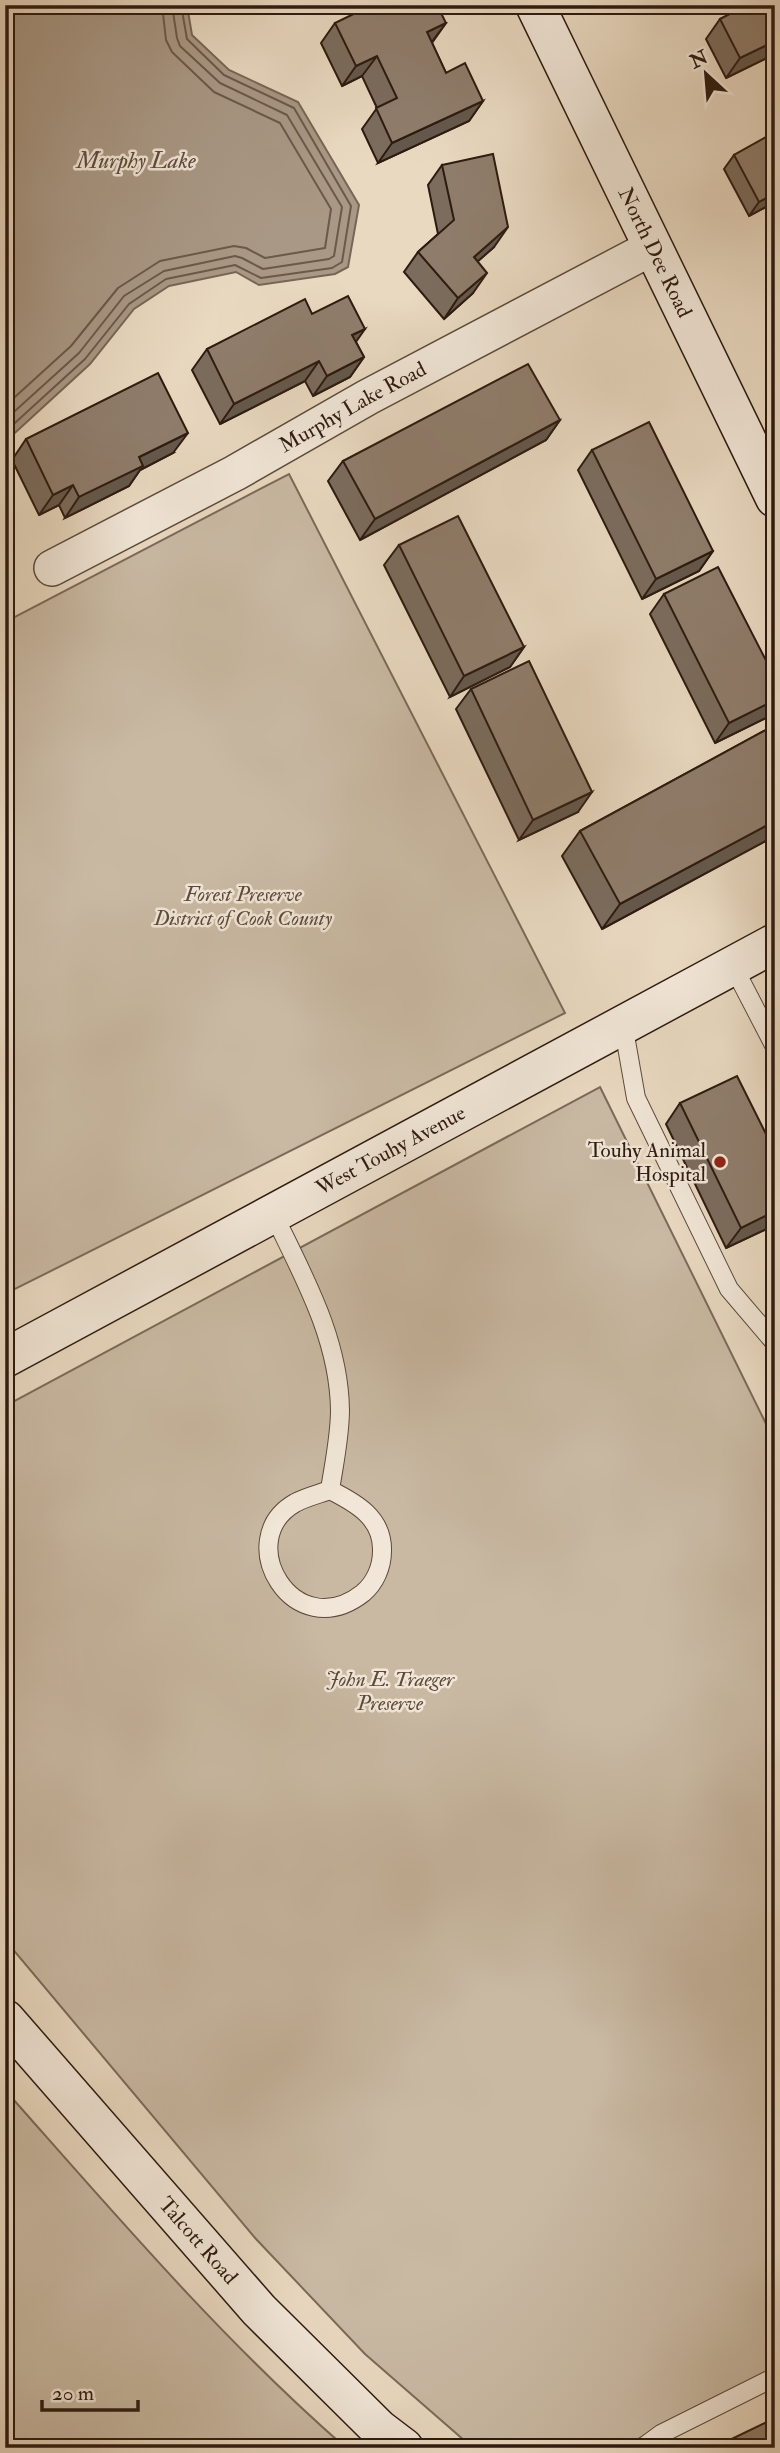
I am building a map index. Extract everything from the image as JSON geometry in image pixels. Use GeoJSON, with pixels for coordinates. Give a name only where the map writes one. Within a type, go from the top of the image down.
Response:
{"type":"FeatureCollection","features":[{"type":"Feature","properties":{"kind":"main road","name":"North Dee Road"},"geometry":{"type":"LineString","coordinates":[[535,5],[775,498]]}},
{"type":"Feature","properties":{"kind":"main road","name":"West Touhy Avenue"},"geometry":{"type":"LineString","coordinates":[[5,1358],[775,943]]}},
{"type":"Feature","properties":{"kind":"main road","name":"Talcott Road"},"geometry":{"type":"LineString","coordinates":[[5,2019],[259,2310],[379,2429],[404,2448]]}},
{"type":"Feature","properties":{"kind":"street","name":"Murphy Lake Road"},"geometry":{"type":"LineString","coordinates":[[52,568],[236,473],[369,397],[653,247]]}},
{"type":"Feature","properties":{"kind":"lane"},"geometry":{"type":"LineString","coordinates":[[733,966],[775,1047]]}},
{"type":"Feature","properties":{"kind":"lane"},"geometry":{"type":"LineString","coordinates":[[623,1024],[636,1098],[729,1289],[775,1343]]}},
{"type":"Feature","properties":{"kind":"lane"},"geometry":{"type":"LineString","coordinates":[[273,1213],[322,1315],[336,1367],[340,1411],[330,1490]]}},
{"type":"Feature","properties":{"kind":"lane"},"geometry":{"type":"LineString","coordinates":[[330,1490],[357,1503],[368,1514],[381,1537],[381,1564],[367,1590],[355,1599],[332,1608],[319,1608],[297,1600],[279,1584],[269,1558],[269,1544],[273,1529],[281,1516],[295,1503],[330,1490]]}},
{"type":"Feature","properties":{"kind":"lane"},"geometry":{"type":"LineString","coordinates":[[642,2448],[662,2434],[775,2377]]}},
{"type":"Feature","properties":{"kind":"green space","name":"Forest Preserve District of Cook County"},"geometry":{"type":"Polygon","coordinates":[[[289,474],[565,1013],[5,1294],[5,622],[289,474]]]}},
{"type":"Feature","properties":{"kind":"green space","name":"John E. Traeger Preserve"},"geometry":{"type":"Polygon","coordinates":[[[600,1087],[775,1442],[775,2368],[621,2448],[473,2448],[365,2354],[256,2239],[5,1940],[5,1406],[600,1087]]]}},
{"type":"Feature","properties":{"kind":"green space"},"geometry":{"type":"Polygon","coordinates":[[[5,2090],[212,2320],[300,2407],[346,2448],[5,2448],[5,2090]]]}},
{"type":"Feature","properties":{"kind":"water","name":"Murphy Lake"},"geometry":{"type":"Polygon","coordinates":[[[5,5],[187,5],[192,35],[229,70],[298,102],[359,205],[348,267],[335,274],[259,285],[236,272],[169,286],[134,309],[90,364],[5,442],[5,5]]]}},
{"type":"Feature","properties":{"kind":"building"},"geometry":{"type":"Polygon","coordinates":[[[372,5],[437,5],[446,23],[427,32],[446,73],[465,63],[483,101],[392,143],[376,108],[397,98],[377,56],[356,66],[335,23],[372,5]]]}},
{"type":"Feature","properties":{"kind":"building"},"geometry":{"type":"Polygon","coordinates":[[[747,5],[775,5],[775,41],[740,58],[720,19],[747,5]]]}},
{"type":"Feature","properties":{"kind":"building"},"geometry":{"type":"Polygon","coordinates":[[[766,137],[775,154],[775,193],[759,202],[734,155],[766,137]]]}},
{"type":"Feature","properties":{"kind":"building"},"geometry":{"type":"Polygon","coordinates":[[[493,154],[508,227],[474,257],[487,273],[458,298],[418,252],[454,220],[442,165],[493,154]]]}},
{"type":"Feature","properties":{"kind":"building"},"geometry":{"type":"Polygon","coordinates":[[[348,296],[365,329],[352,335],[364,357],[327,376],[319,361],[234,404],[207,349],[305,299],[312,314],[348,296]]]}},
{"type":"Feature","properties":{"kind":"building"},"geometry":{"type":"Polygon","coordinates":[[[528,364],[560,420],[375,519],[343,461],[528,364]]]}},
{"type":"Feature","properties":{"kind":"building"},"geometry":{"type":"Polygon","coordinates":[[[158,373],[188,433],[139,457],[143,466],[79,497],[73,485],[53,495],[26,439],[158,373]]]}},
{"type":"Feature","properties":{"kind":"building"},"geometry":{"type":"Polygon","coordinates":[[[649,422],[713,551],[656,579],[592,450],[649,422]]]}},
{"type":"Feature","properties":{"kind":"building"},"geometry":{"type":"Polygon","coordinates":[[[458,516],[524,647],[464,676],[399,545],[458,516]]]}},
{"type":"Feature","properties":{"kind":"building"},"geometry":{"type":"Polygon","coordinates":[[[718,567],[775,678],[775,700],[729,723],[664,594],[718,567]]]}},
{"type":"Feature","properties":{"kind":"building"},"geometry":{"type":"Polygon","coordinates":[[[529,661],[592,792],[533,820],[471,689],[529,661]]]}},
{"type":"Feature","properties":{"kind":"building"},"geometry":{"type":"Polygon","coordinates":[[[775,725],[775,821],[620,904],[580,831],[775,725]]]}},
{"type":"Feature","properties":{"kind":"building","name":"Touhy Animal Hospital"},"geometry":{"type":"Polygon","coordinates":[[[737,1076],[775,1152],[775,1211],[741,1228],[680,1103],[737,1076]]]}},
{"type":"Feature","properties":{"kind":"building"},"geometry":{"type":"Polygon","coordinates":[[[775,2418],[775,2448],[713,2448],[775,2418]]]}},
{"type":"Feature","properties":{"kind":"place","name":"Touhy Animal Hospital"},"geometry":{"type":"Point","coordinates":[720,1162]}}]}
